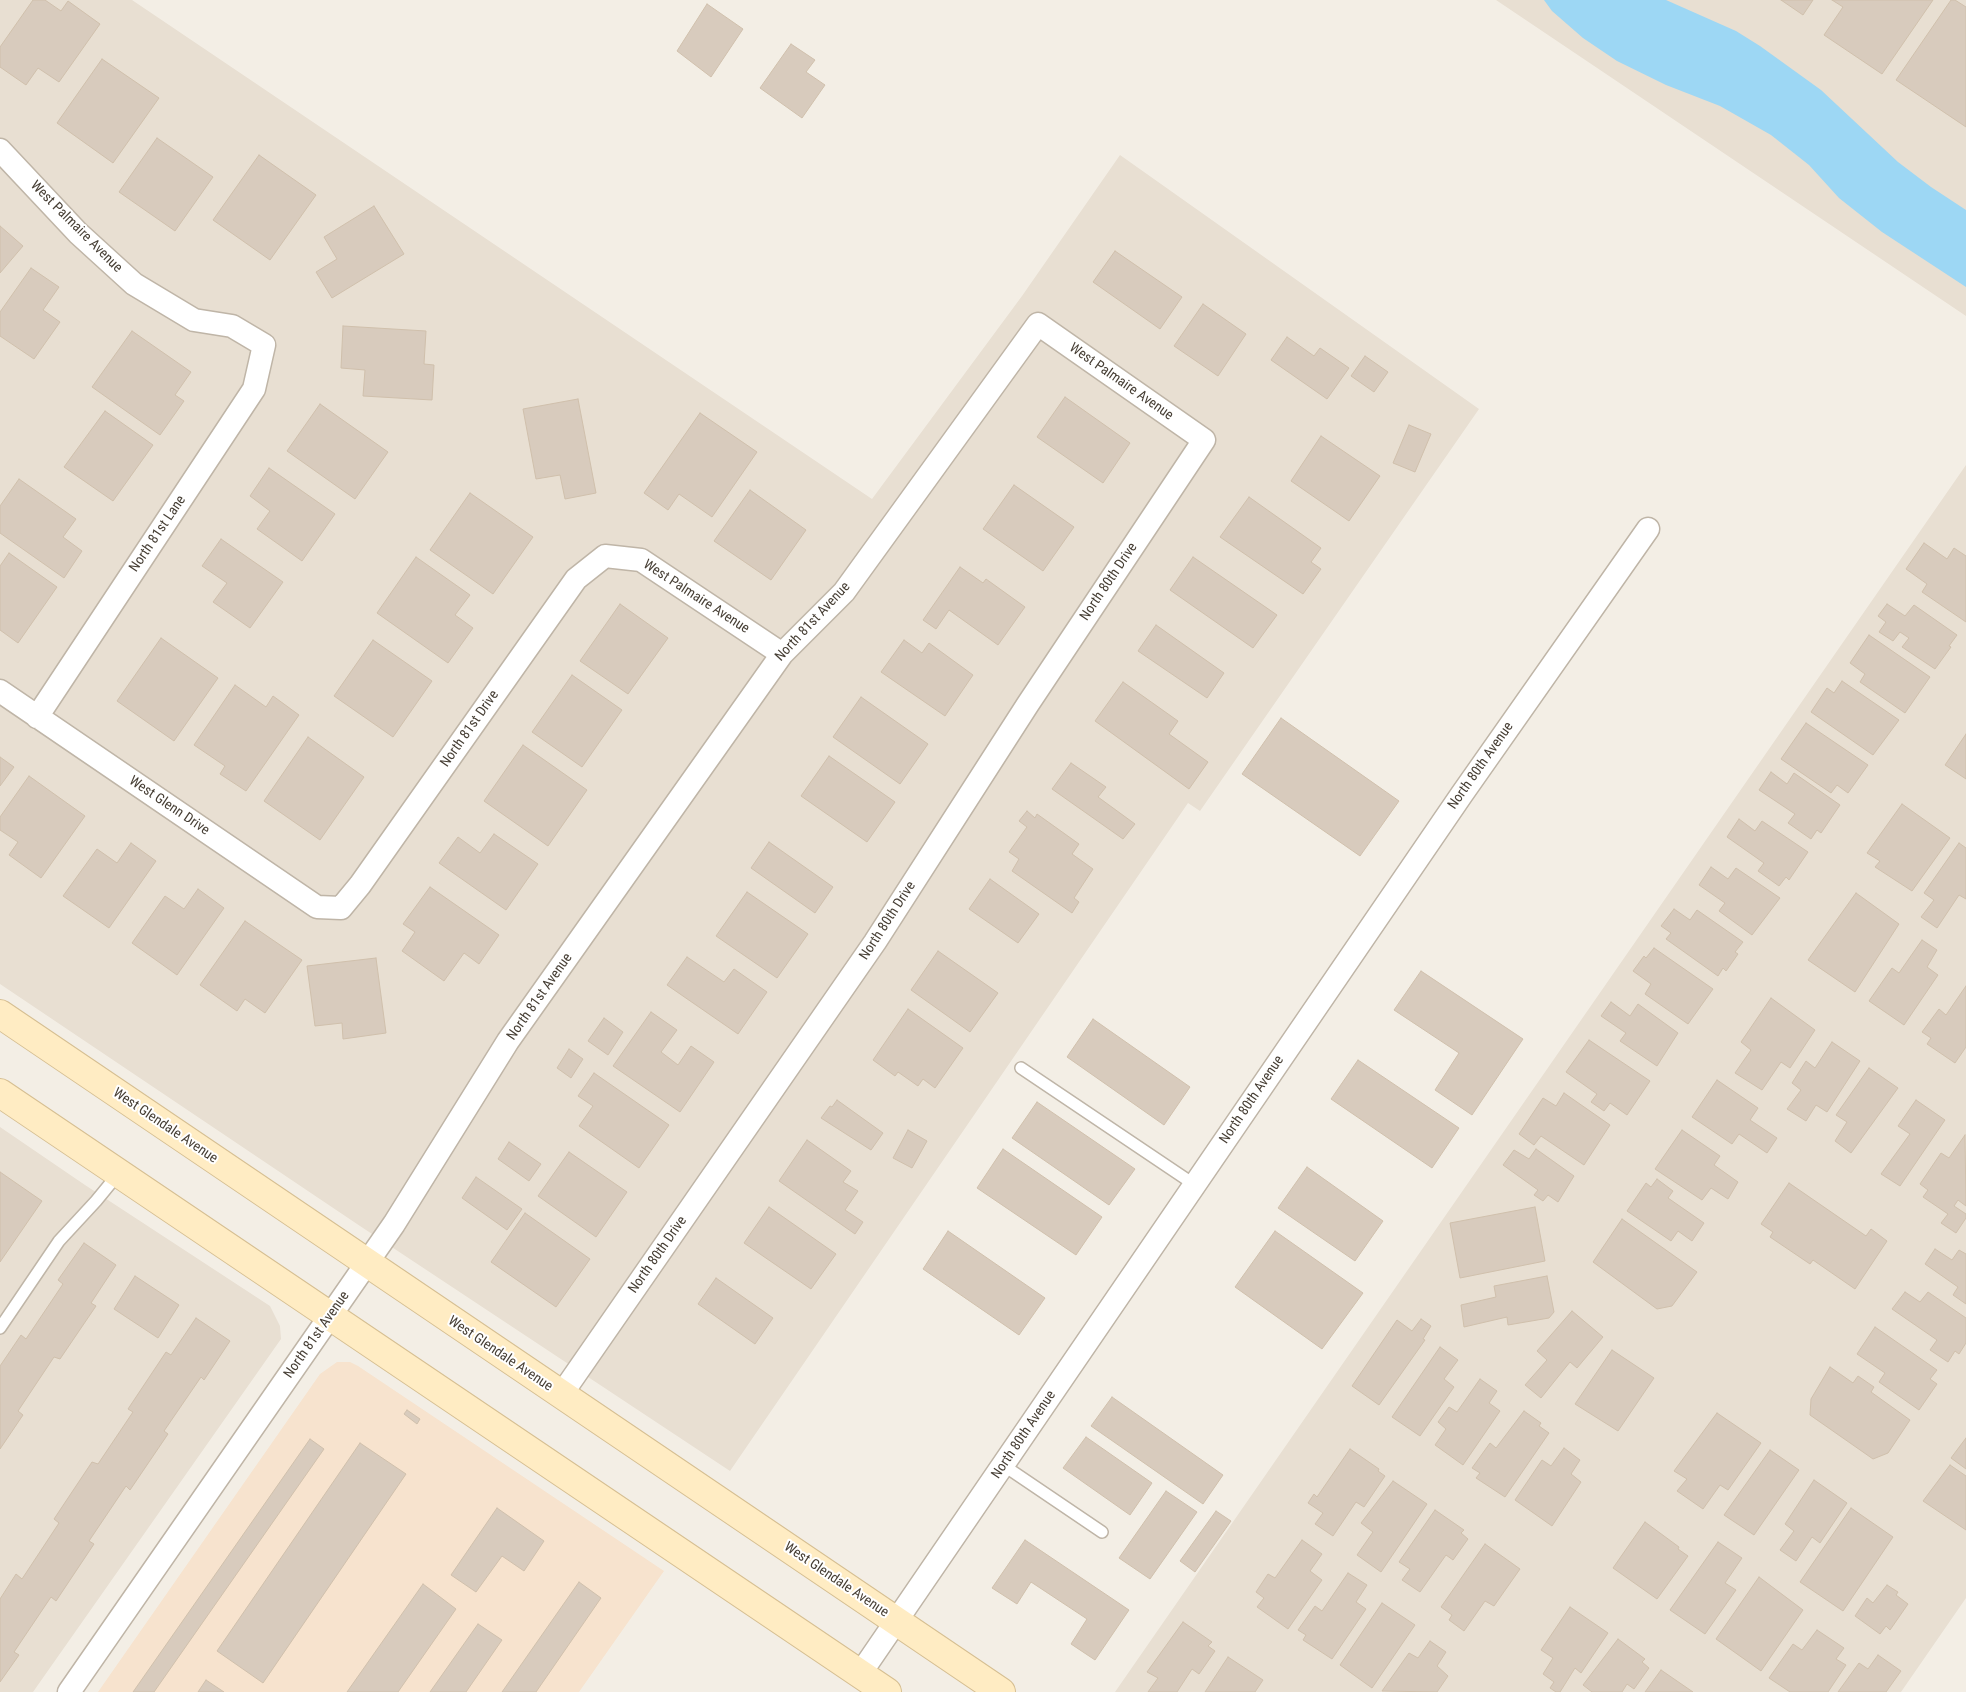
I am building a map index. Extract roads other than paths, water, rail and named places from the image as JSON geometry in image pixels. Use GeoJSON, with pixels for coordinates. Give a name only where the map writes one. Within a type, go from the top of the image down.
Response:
{"type":"FeatureCollection","features":[{"type":"Feature","properties":{"kind":"main road","name":"West Glendale Avenue"},"geometry":{"type":"LineString","coordinates":[[0,1014],[1001,1692]]}},
{"type":"Feature","properties":{"kind":"main road"},"geometry":{"type":"LineString","coordinates":[[0,1093],[887,1692]]}},
{"type":"Feature","properties":{"kind":"street","name":"West Palmaire Avenue"},"geometry":{"type":"LineString","coordinates":[[0,150],[78,233],[134,284],[194,320],[232,326],[264,345]]}},
{"type":"Feature","properties":{"kind":"street","name":"West Palmaire Avenue"},"geometry":{"type":"LineString","coordinates":[[1038,324],[1204,440]]}},
{"type":"Feature","properties":{"kind":"street","name":"North 81st Avenue"},"geometry":{"type":"LineString","coordinates":[[69,1692],[394,1224],[508,1042],[782,654],[844,592],[1038,324]]}},
{"type":"Feature","properties":{"kind":"street","name":"North 81st Lane"},"geometry":{"type":"LineString","coordinates":[[38,717],[254,389],[264,345]]}},
{"type":"Feature","properties":{"kind":"street","name":"North 80th Drive"},"geometry":{"type":"LineString","coordinates":[[561,1395],[869,950],[1028,704],[1204,440]]}},
{"type":"Feature","properties":{"kind":"street","name":"North 80th Avenue"},"geometry":{"type":"LineString","coordinates":[[860,1674],[895,1620],[1456,802],[1648,529]]}},
{"type":"Feature","properties":{"kind":"street","name":"West Palmaire Avenue"},"geometry":{"type":"LineString","coordinates":[[605,556],[641,560],[782,654]]}},
{"type":"Feature","properties":{"kind":"street","name":"North 81st Drive"},"geometry":{"type":"LineString","coordinates":[[341,908],[360,885],[576,579],[605,556]]}},
{"type":"Feature","properties":{"kind":"street","name":"West Glenn Drive"},"geometry":{"type":"LineString","coordinates":[[0,691],[317,907],[341,908]]}},
{"type":"Feature","properties":{"kind":"lane"},"geometry":{"type":"LineString","coordinates":[[1021,1068],[1195,1184]]}},
{"type":"Feature","properties":{"kind":"lane"},"geometry":{"type":"LineString","coordinates":[[0,1328],[60,1241],[119,1173]]}},
{"type":"Feature","properties":{"kind":"lane"},"geometry":{"type":"LineString","coordinates":[[1003,1465],[1102,1532]]}},
{"type":"Feature","properties":{"kind":"water"},"geometry":{"type":"Polygon","coordinates":[[[1544,0],[1666,0],[1736,31],[1760,46],[1821,90],[1898,162],[1966,210],[1966,287],[1882,232],[1839,198],[1809,165],[1771,135],[1720,106],[1666,85],[1617,61],[1583,38],[1552,11],[1544,0]]]}}]}
